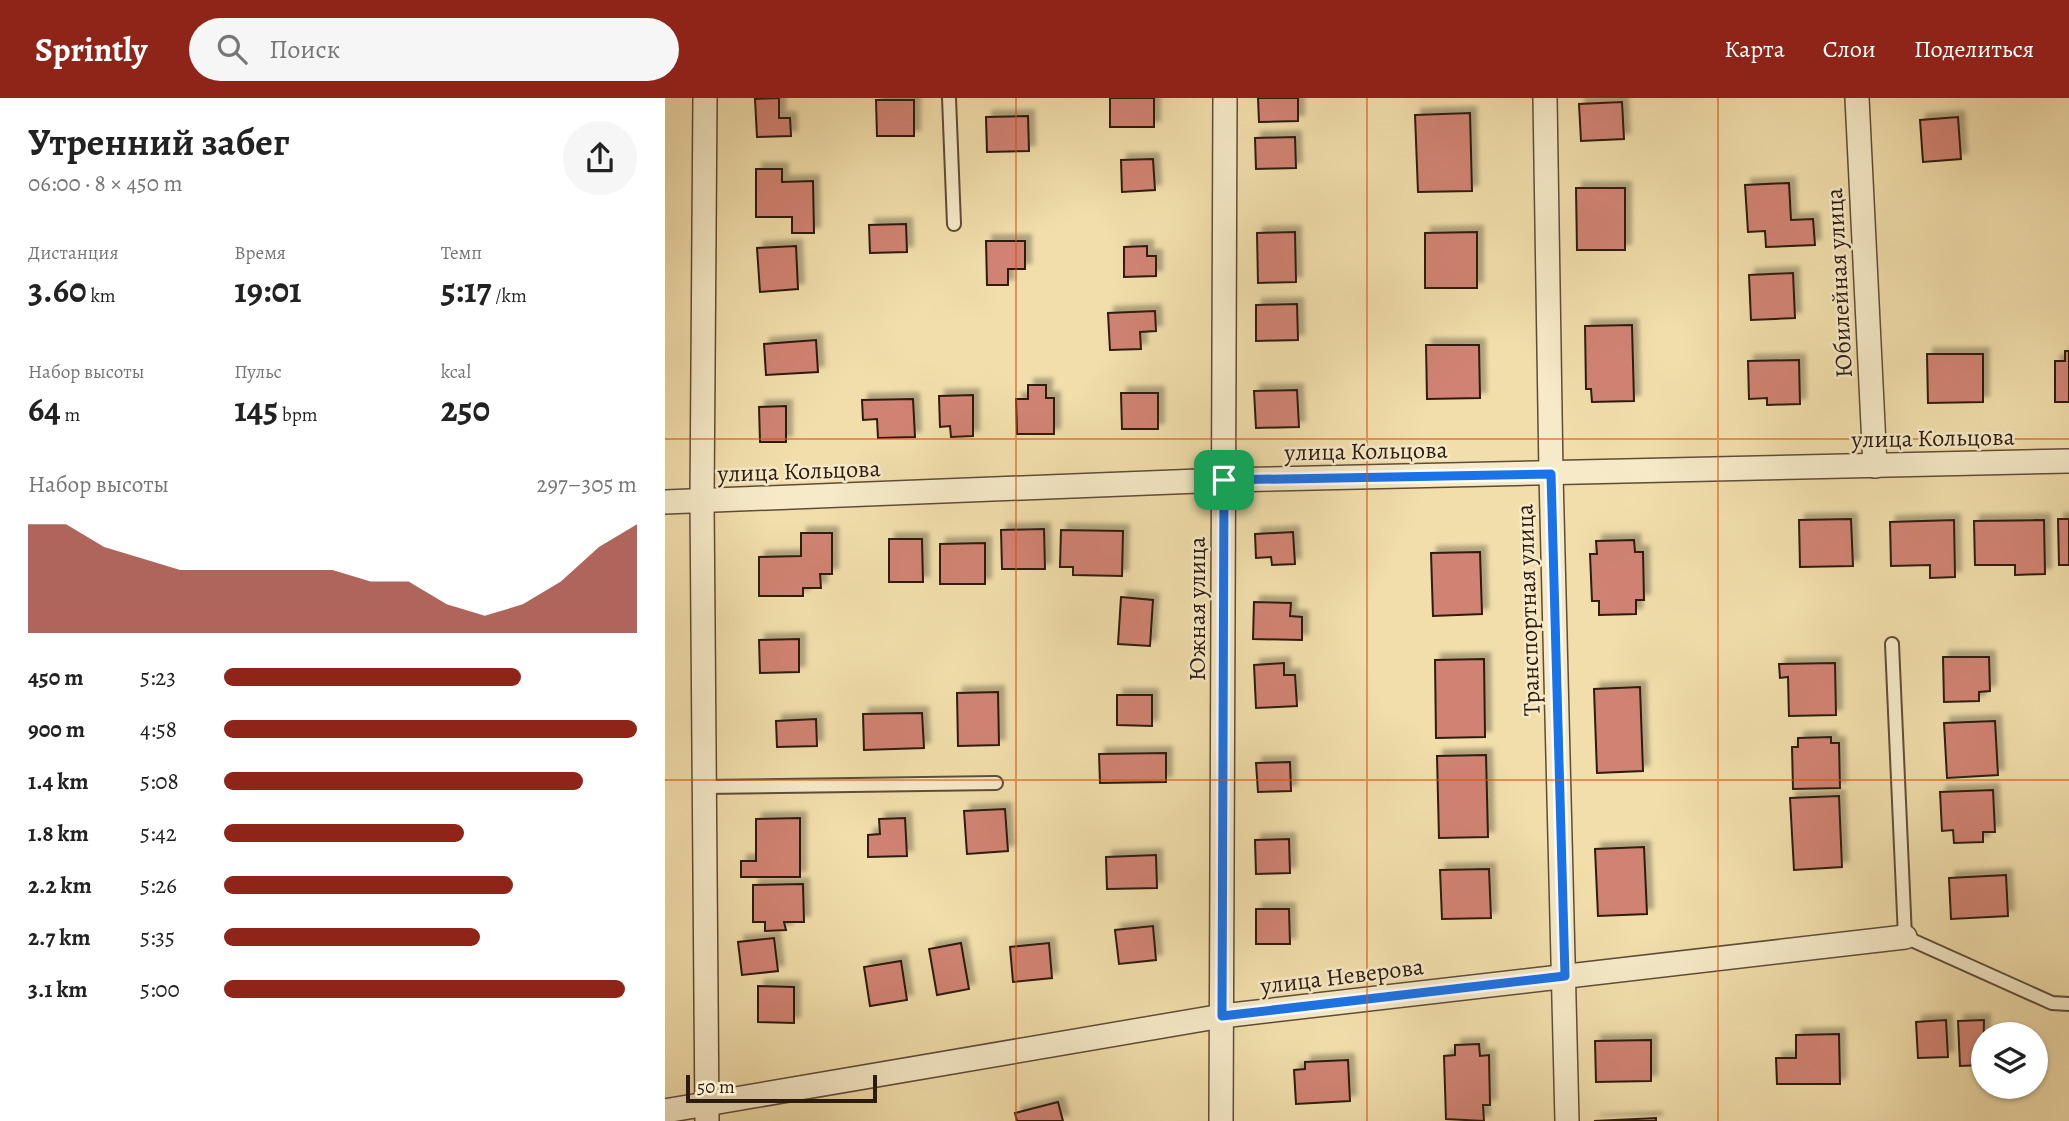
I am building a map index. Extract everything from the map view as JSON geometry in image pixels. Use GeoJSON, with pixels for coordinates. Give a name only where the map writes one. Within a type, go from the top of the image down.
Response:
{"type":"FeatureCollection","features":[{"type":"Feature","properties":{"kind":"street"},"geometry":{"type":"LineString","coordinates":[[705,98],[702,501],[707,1112]]}},
{"type":"Feature","properties":{"kind":"street","name":"Южная улица"},"geometry":{"type":"LineString","coordinates":[[1221,1121],[1225,98]]}},
{"type":"Feature","properties":{"kind":"street","name":"Транспортная улица"},"geometry":{"type":"LineString","coordinates":[[1545,98],[1567,1121]]}},
{"type":"Feature","properties":{"kind":"street","name":"Юбилейная улица"},"geometry":{"type":"LineString","coordinates":[[1857,98],[1875,466]]}},
{"type":"Feature","properties":{"kind":"street","name":"улица Кольцова"},"geometry":{"type":"LineString","coordinates":[[665,502],[1224,480],[2069,461]]}},
{"type":"Feature","properties":{"kind":"street","name":"улица Неверова"},"geometry":{"type":"LineString","coordinates":[[665,1111],[707,1112],[1222,1016],[1905,937]]}},
{"type":"Feature","properties":{"kind":"lane"},"geometry":{"type":"LineString","coordinates":[[949,98],[954,223]]}},
{"type":"Feature","properties":{"kind":"lane"},"geometry":{"type":"LineString","coordinates":[[1892,644],[1905,937],[2052,1003],[2069,1004]]}},
{"type":"Feature","properties":{"kind":"lane"},"geometry":{"type":"LineString","coordinates":[[704,787],[996,783]]}},
{"type":"Feature","properties":{"kind":"building"},"geometry":{"type":"Polygon","coordinates":[[[779,98],[779,118],[790,118],[791,136],[757,137],[755,99],[779,98]]]}},
{"type":"Feature","properties":{"kind":"building"},"geometry":{"type":"Polygon","coordinates":[[[1110,98],[1154,98],[1154,127],[1110,127],[1110,98]]]}},
{"type":"Feature","properties":{"kind":"building"},"geometry":{"type":"Polygon","coordinates":[[[1258,98],[1298,98],[1298,121],[1259,122],[1258,98]]]}},
{"type":"Feature","properties":{"kind":"building"},"geometry":{"type":"Polygon","coordinates":[[[876,100],[914,100],[914,136],[877,136],[876,100]]]}},
{"type":"Feature","properties":{"kind":"building"},"geometry":{"type":"Polygon","coordinates":[[[1622,102],[1624,139],[1581,141],[1579,104],[1622,102]]]}},
{"type":"Feature","properties":{"kind":"building"},"geometry":{"type":"Polygon","coordinates":[[[1470,113],[1472,191],[1418,192],[1415,115],[1470,113]]]}},
{"type":"Feature","properties":{"kind":"building"},"geometry":{"type":"Polygon","coordinates":[[[1028,116],[1029,151],[987,152],[986,117],[1028,116]]]}},
{"type":"Feature","properties":{"kind":"building"},"geometry":{"type":"Polygon","coordinates":[[[1958,117],[1961,159],[1923,162],[1920,120],[1958,117]]]}},
{"type":"Feature","properties":{"kind":"building"},"geometry":{"type":"Polygon","coordinates":[[[1295,137],[1296,168],[1256,169],[1255,138],[1295,137]]]}},
{"type":"Feature","properties":{"kind":"building"},"geometry":{"type":"Polygon","coordinates":[[[1153,159],[1155,190],[1122,192],[1121,160],[1153,159]]]}},
{"type":"Feature","properties":{"kind":"building"},"geometry":{"type":"Polygon","coordinates":[[[756,169],[782,169],[782,182],[813,181],[814,233],[792,233],[792,217],[756,217],[756,169]]]}},
{"type":"Feature","properties":{"kind":"building"},"geometry":{"type":"Polygon","coordinates":[[[1789,183],[1791,220],[1813,219],[1815,245],[1766,247],[1765,231],[1748,232],[1745,185],[1789,183]]]}},
{"type":"Feature","properties":{"kind":"building"},"geometry":{"type":"Polygon","coordinates":[[[1576,188],[1625,188],[1625,250],[1577,250],[1576,188]]]}},
{"type":"Feature","properties":{"kind":"building"},"geometry":{"type":"Polygon","coordinates":[[[906,224],[907,252],[870,253],[869,225],[906,224]]]}},
{"type":"Feature","properties":{"kind":"building"},"geometry":{"type":"Polygon","coordinates":[[[1295,232],[1296,282],[1258,283],[1257,233],[1295,232]]]}},
{"type":"Feature","properties":{"kind":"building"},"geometry":{"type":"Polygon","coordinates":[[[1477,232],[1477,288],[1425,288],[1425,233],[1477,232]]]}},
{"type":"Feature","properties":{"kind":"building"},"geometry":{"type":"Polygon","coordinates":[[[986,241],[1025,241],[1025,269],[1008,269],[1008,285],[987,285],[986,241]]]}},
{"type":"Feature","properties":{"kind":"building"},"geometry":{"type":"Polygon","coordinates":[[[796,246],[798,289],[760,292],[757,248],[796,246]]]}},
{"type":"Feature","properties":{"kind":"building"},"geometry":{"type":"Polygon","coordinates":[[[1147,246],[1147,256],[1156,256],[1156,276],[1124,277],[1124,247],[1147,246]]]}},
{"type":"Feature","properties":{"kind":"building"},"geometry":{"type":"Polygon","coordinates":[[[1793,273],[1795,318],[1751,320],[1749,275],[1793,273]]]}},
{"type":"Feature","properties":{"kind":"building"},"geometry":{"type":"Polygon","coordinates":[[[1297,304],[1298,340],[1256,341],[1256,305],[1297,304]]]}},
{"type":"Feature","properties":{"kind":"building"},"geometry":{"type":"Polygon","coordinates":[[[1155,311],[1156,331],[1140,332],[1141,349],[1110,350],[1108,313],[1155,311]]]}},
{"type":"Feature","properties":{"kind":"building"},"geometry":{"type":"Polygon","coordinates":[[[1632,325],[1634,401],[1592,402],[1591,389],[1586,389],[1585,326],[1632,325]]]}},
{"type":"Feature","properties":{"kind":"building"},"geometry":{"type":"Polygon","coordinates":[[[816,340],[818,372],[766,375],[764,344],[816,340]]]}},
{"type":"Feature","properties":{"kind":"building"},"geometry":{"type":"Polygon","coordinates":[[[1426,345],[1479,345],[1480,398],[1427,399],[1426,345]]]}},
{"type":"Feature","properties":{"kind":"building"},"geometry":{"type":"Polygon","coordinates":[[[2065,351],[2069,351],[2069,402],[2055,402],[2055,361],[2065,361],[2065,351]]]}},
{"type":"Feature","properties":{"kind":"building"},"geometry":{"type":"Polygon","coordinates":[[[1927,354],[1983,354],[1983,402],[1928,403],[1927,354]]]}},
{"type":"Feature","properties":{"kind":"building"},"geometry":{"type":"Polygon","coordinates":[[[1799,360],[1800,404],[1767,405],[1767,398],[1749,399],[1748,361],[1799,360]]]}},
{"type":"Feature","properties":{"kind":"building"},"geometry":{"type":"Polygon","coordinates":[[[1028,385],[1046,385],[1046,398],[1054,398],[1054,434],[1017,434],[1016,399],[1028,399],[1028,385]]]}},
{"type":"Feature","properties":{"kind":"building"},"geometry":{"type":"Polygon","coordinates":[[[1297,390],[1299,427],[1256,428],[1254,391],[1297,390]]]}},
{"type":"Feature","properties":{"kind":"building"},"geometry":{"type":"Polygon","coordinates":[[[1121,393],[1158,393],[1158,429],[1122,429],[1121,393]]]}},
{"type":"Feature","properties":{"kind":"building"},"geometry":{"type":"Polygon","coordinates":[[[973,395],[973,436],[951,437],[950,426],[940,427],[939,396],[973,395]]]}},
{"type":"Feature","properties":{"kind":"building"},"geometry":{"type":"Polygon","coordinates":[[[913,399],[915,437],[878,438],[877,419],[863,420],[862,400],[913,399]]]}},
{"type":"Feature","properties":{"kind":"building"},"geometry":{"type":"Polygon","coordinates":[[[786,406],[786,442],[760,442],[759,407],[786,406]]]}},
{"type":"Feature","properties":{"kind":"building"},"geometry":{"type":"Polygon","coordinates":[[[1851,519],[1853,566],[1800,567],[1799,520],[1851,519]]]}},
{"type":"Feature","properties":{"kind":"building"},"geometry":{"type":"Polygon","coordinates":[[[2058,519],[2069,519],[2069,565],[2059,565],[2058,519]]]}},
{"type":"Feature","properties":{"kind":"building"},"geometry":{"type":"Polygon","coordinates":[[[1954,520],[1955,577],[1930,578],[1930,565],[1891,566],[1890,522],[1954,520]]]}},
{"type":"Feature","properties":{"kind":"building"},"geometry":{"type":"Polygon","coordinates":[[[2044,520],[2045,574],[2015,575],[2015,565],[1975,565],[1974,521],[2044,520]]]}},
{"type":"Feature","properties":{"kind":"building"},"geometry":{"type":"Polygon","coordinates":[[[1044,529],[1045,569],[1002,569],[1001,530],[1044,529]]]}},
{"type":"Feature","properties":{"kind":"building"},"geometry":{"type":"Polygon","coordinates":[[[1061,530],[1123,531],[1122,576],[1073,575],[1073,567],[1060,567],[1061,530]]]}},
{"type":"Feature","properties":{"kind":"building"},"geometry":{"type":"Polygon","coordinates":[[[1293,532],[1295,564],[1272,565],[1271,557],[1256,558],[1255,534],[1293,532]]]}},
{"type":"Feature","properties":{"kind":"building"},"geometry":{"type":"Polygon","coordinates":[[[801,533],[832,533],[832,574],[820,574],[821,588],[803,588],[803,596],[759,596],[759,557],[801,556],[801,533]]]}},
{"type":"Feature","properties":{"kind":"building"},"geometry":{"type":"Polygon","coordinates":[[[889,539],[922,539],[923,582],[889,582],[889,539]]]}},
{"type":"Feature","properties":{"kind":"building"},"geometry":{"type":"Polygon","coordinates":[[[1634,540],[1635,552],[1643,552],[1644,600],[1636,600],[1636,614],[1599,615],[1599,601],[1592,601],[1590,554],[1597,554],[1596,541],[1634,540]]]}},
{"type":"Feature","properties":{"kind":"building"},"geometry":{"type":"Polygon","coordinates":[[[985,543],[985,584],[940,584],[940,544],[985,543]]]}},
{"type":"Feature","properties":{"kind":"building"},"geometry":{"type":"Polygon","coordinates":[[[1480,552],[1482,614],[1433,616],[1431,553],[1480,552]]]}},
{"type":"Feature","properties":{"kind":"building"},"geometry":{"type":"Polygon","coordinates":[[[1121,597],[1153,600],[1150,646],[1118,644],[1121,597]]]}},
{"type":"Feature","properties":{"kind":"building"},"geometry":{"type":"Polygon","coordinates":[[[1254,602],[1291,603],[1290,616],[1302,617],[1302,640],[1253,639],[1254,602]]]}},
{"type":"Feature","properties":{"kind":"building"},"geometry":{"type":"Polygon","coordinates":[[[799,639],[799,672],[760,673],[759,640],[799,639]]]}},
{"type":"Feature","properties":{"kind":"building"},"geometry":{"type":"Polygon","coordinates":[[[1943,657],[1989,657],[1990,691],[1979,692],[1979,701],[1944,702],[1943,657]]]}},
{"type":"Feature","properties":{"kind":"building"},"geometry":{"type":"Polygon","coordinates":[[[1484,659],[1485,737],[1436,738],[1435,660],[1484,659]]]}},
{"type":"Feature","properties":{"kind":"building"},"geometry":{"type":"Polygon","coordinates":[[[1284,663],[1284,675],[1295,675],[1297,706],[1256,708],[1254,665],[1284,663]]]}},
{"type":"Feature","properties":{"kind":"building"},"geometry":{"type":"Polygon","coordinates":[[[1835,663],[1836,715],[1789,716],[1788,677],[1780,678],[1779,664],[1835,663]]]}},
{"type":"Feature","properties":{"kind":"building"},"geometry":{"type":"Polygon","coordinates":[[[1640,687],[1643,771],[1597,773],[1594,689],[1640,687]]]}},
{"type":"Feature","properties":{"kind":"building"},"geometry":{"type":"Polygon","coordinates":[[[998,692],[999,745],[958,746],[957,693],[998,692]]]}},
{"type":"Feature","properties":{"kind":"building"},"geometry":{"type":"Polygon","coordinates":[[[1117,695],[1152,695],[1152,726],[1117,725],[1117,695]]]}},
{"type":"Feature","properties":{"kind":"building"},"geometry":{"type":"Polygon","coordinates":[[[922,713],[924,748],[864,750],[863,714],[922,713]]]}},
{"type":"Feature","properties":{"kind":"building"},"geometry":{"type":"Polygon","coordinates":[[[816,719],[817,746],[777,747],[776,721],[816,719]]]}},
{"type":"Feature","properties":{"kind":"building"},"geometry":{"type":"Polygon","coordinates":[[[1995,721],[1998,775],[1947,778],[1944,723],[1995,721]]]}},
{"type":"Feature","properties":{"kind":"building"},"geometry":{"type":"Polygon","coordinates":[[[1831,737],[1831,743],[1839,743],[1840,788],[1793,789],[1792,747],[1798,747],[1798,738],[1831,737]]]}},
{"type":"Feature","properties":{"kind":"building"},"geometry":{"type":"Polygon","coordinates":[[[1166,753],[1166,782],[1100,783],[1099,754],[1166,753]]]}},
{"type":"Feature","properties":{"kind":"building"},"geometry":{"type":"Polygon","coordinates":[[[1486,755],[1488,837],[1439,838],[1437,756],[1486,755]]]}},
{"type":"Feature","properties":{"kind":"building"},"geometry":{"type":"Polygon","coordinates":[[[1290,762],[1291,791],[1258,792],[1256,763],[1290,762]]]}},
{"type":"Feature","properties":{"kind":"building"},"geometry":{"type":"Polygon","coordinates":[[[1993,790],[1995,832],[1983,832],[1983,842],[1954,843],[1953,830],[1942,831],[1940,792],[1993,790]]]}},
{"type":"Feature","properties":{"kind":"building"},"geometry":{"type":"Polygon","coordinates":[[[1839,796],[1842,867],[1794,870],[1790,798],[1839,796]]]}},
{"type":"Feature","properties":{"kind":"building"},"geometry":{"type":"Polygon","coordinates":[[[1005,809],[1008,851],[967,854],[964,811],[1005,809]]]}},
{"type":"Feature","properties":{"kind":"building"},"geometry":{"type":"Polygon","coordinates":[[[800,818],[800,877],[741,877],[741,861],[756,861],[756,819],[800,818]]]}},
{"type":"Feature","properties":{"kind":"building"},"geometry":{"type":"Polygon","coordinates":[[[905,818],[907,856],[868,857],[868,835],[880,834],[879,819],[905,818]]]}},
{"type":"Feature","properties":{"kind":"building"},"geometry":{"type":"Polygon","coordinates":[[[1289,839],[1290,873],[1256,874],[1255,840],[1289,839]]]}},
{"type":"Feature","properties":{"kind":"building"},"geometry":{"type":"Polygon","coordinates":[[[1644,847],[1647,914],[1598,916],[1595,849],[1644,847]]]}},
{"type":"Feature","properties":{"kind":"building"},"geometry":{"type":"Polygon","coordinates":[[[1156,855],[1157,888],[1107,889],[1106,857],[1156,855]]]}},
{"type":"Feature","properties":{"kind":"building"},"geometry":{"type":"Polygon","coordinates":[[[1489,869],[1491,918],[1442,919],[1440,870],[1489,869]]]}},
{"type":"Feature","properties":{"kind":"building"},"geometry":{"type":"Polygon","coordinates":[[[2006,875],[2008,916],[1951,919],[1949,878],[2006,875]]]}},
{"type":"Feature","properties":{"kind":"building"},"geometry":{"type":"Polygon","coordinates":[[[803,884],[804,922],[784,922],[786,930],[765,931],[765,922],[753,922],[753,885],[803,884]]]}},
{"type":"Feature","properties":{"kind":"building"},"geometry":{"type":"Polygon","coordinates":[[[1256,909],[1289,909],[1290,944],[1256,944],[1256,909]]]}},
{"type":"Feature","properties":{"kind":"building"},"geometry":{"type":"Polygon","coordinates":[[[1153,926],[1156,960],[1119,964],[1115,930],[1153,926]]]}},
{"type":"Feature","properties":{"kind":"building"},"geometry":{"type":"Polygon","coordinates":[[[774,938],[778,971],[742,975],[738,942],[774,938]]]}},
{"type":"Feature","properties":{"kind":"building"},"geometry":{"type":"Polygon","coordinates":[[[961,943],[969,989],[937,995],[929,949],[961,943]]]}},
{"type":"Feature","properties":{"kind":"building"},"geometry":{"type":"Polygon","coordinates":[[[1049,943],[1052,978],[1013,982],[1010,947],[1049,943]]]}},
{"type":"Feature","properties":{"kind":"building"},"geometry":{"type":"Polygon","coordinates":[[[901,961],[907,1000],[870,1006],[864,967],[901,961]]]}},
{"type":"Feature","properties":{"kind":"building"},"geometry":{"type":"Polygon","coordinates":[[[758,986],[794,987],[794,1023],[758,1022],[758,986]]]}},
{"type":"Feature","properties":{"kind":"building"},"geometry":{"type":"Polygon","coordinates":[[[1946,1020],[1948,1057],[1918,1058],[1916,1022],[1946,1020]]]}},
{"type":"Feature","properties":{"kind":"building"},"geometry":{"type":"Polygon","coordinates":[[[1984,1020],[1971,1022],[1971,1066],[1960,1066],[1958,1021],[1984,1020]]]}},
{"type":"Feature","properties":{"kind":"building"},"geometry":{"type":"Polygon","coordinates":[[[1839,1034],[1840,1084],[1777,1084],[1776,1058],[1796,1058],[1796,1035],[1839,1034]]]}},
{"type":"Feature","properties":{"kind":"building"},"geometry":{"type":"Polygon","coordinates":[[[1651,1040],[1651,1081],[1596,1082],[1595,1041],[1651,1040]]]}},
{"type":"Feature","properties":{"kind":"building"},"geometry":{"type":"Polygon","coordinates":[[[1479,1044],[1480,1056],[1489,1055],[1490,1105],[1483,1105],[1484,1121],[1446,1119],[1444,1056],[1455,1055],[1455,1045],[1479,1044]]]}},
{"type":"Feature","properties":{"kind":"building"},"geometry":{"type":"Polygon","coordinates":[[[1348,1060],[1350,1101],[1296,1104],[1294,1070],[1305,1069],[1305,1062],[1348,1060]]]}},
{"type":"Feature","properties":{"kind":"building"},"geometry":{"type":"Polygon","coordinates":[[[1058,1102],[1063,1121],[1017,1121],[1015,1113],[1058,1102]]]}},
{"type":"Feature","properties":{"kind":"building"},"geometry":{"type":"Polygon","coordinates":[[[1656,1118],[1656,1121],[1594,1121],[1656,1118]]]}},
{"type":"Feature","properties":{"kind":"route"},"geometry":{"type":"LineString","coordinates":[[1551,474],[1565,976],[1222,1016],[1224,480],[1551,474]]}}]}
